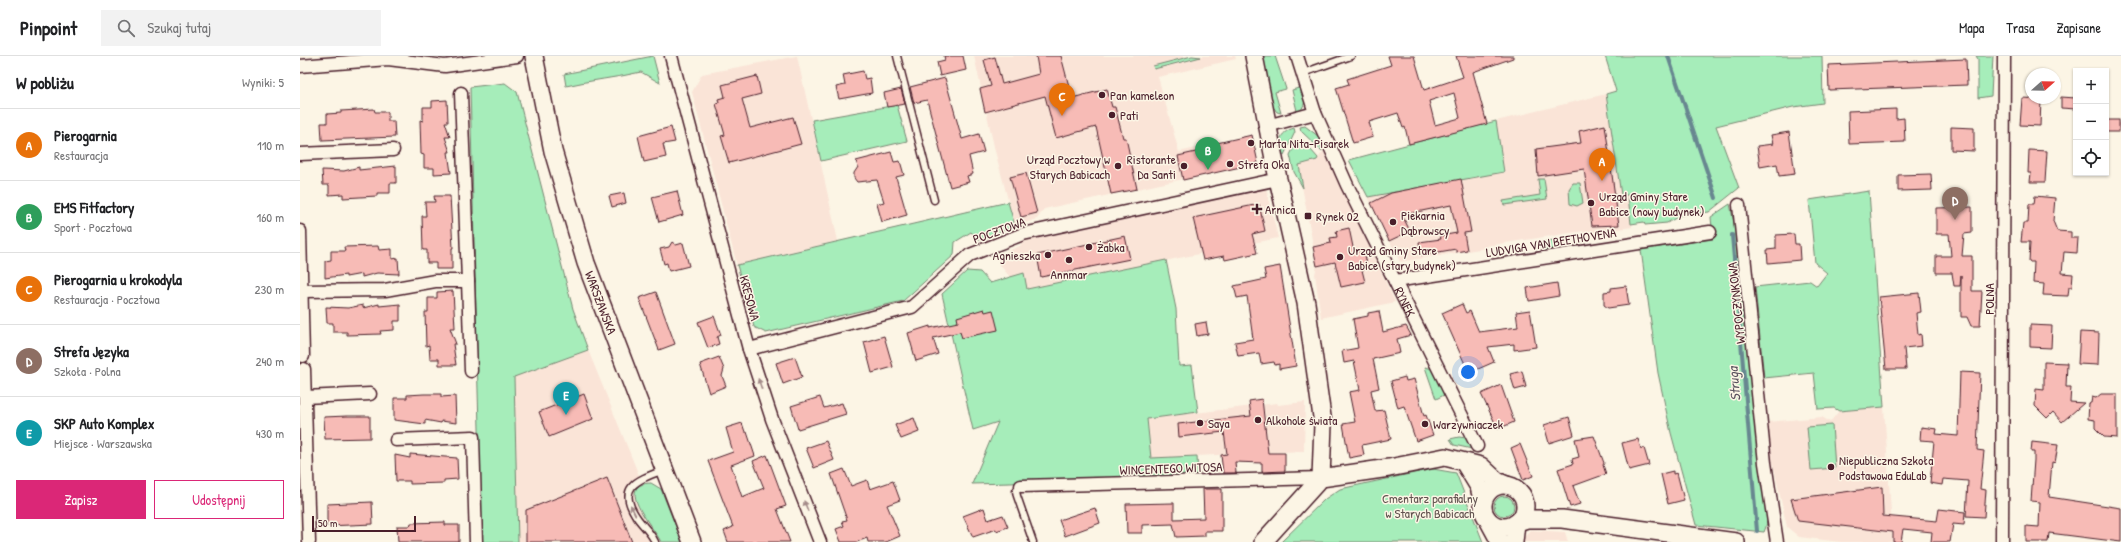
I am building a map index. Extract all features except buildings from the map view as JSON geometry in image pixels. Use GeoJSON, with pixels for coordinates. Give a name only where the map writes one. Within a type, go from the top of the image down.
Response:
{"type":"FeatureCollection","features":[{"type":"Feature","properties":{"kind":"main road","name":"WARSZAWSKA"},"geometry":{"type":"LineString","coordinates":[[534,56],[553,151],[586,263],[692,542]]}},
{"type":"Feature","properties":{"kind":"main road"},"geometry":{"type":"LineString","coordinates":[[1254,56],[1278,179],[1306,303],[1323,424],[1321,478]]}},
{"type":"Feature","properties":{"kind":"main road"},"geometry":{"type":"LineString","coordinates":[[1263,542],[1321,478],[1389,468],[1445,457],[1465,464],[1481,466],[1497,481],[1516,489],[1531,505],[1562,519]]}},
{"type":"Feature","properties":{"kind":"main road"},"geometry":{"type":"LineString","coordinates":[[1465,464],[1479,487],[1484,510],[1500,542]]}},
{"type":"Feature","properties":{"kind":"main road"},"geometry":{"type":"LineString","coordinates":[[1484,510],[1486,494],[1492,488],[1506,485]]}},
{"type":"Feature","properties":{"kind":"main road"},"geometry":{"type":"LineString","coordinates":[[1514,542],[1517,522],[1524,512],[1523,498]]}},
{"type":"Feature","properties":{"kind":"main road"},"geometry":{"type":"LineString","coordinates":[[1484,510],[1499,526],[1508,526],[1528,519],[1562,519],[1736,542]]}},
{"type":"Feature","properties":{"kind":"street"},"geometry":{"type":"LineString","coordinates":[[300,66],[388,59],[445,66],[517,56]]}},
{"type":"Feature","properties":{"kind":"street","name":"KRESOWA"},"geometry":{"type":"LineString","coordinates":[[670,56],[749,349],[772,419],[820,542]]}},
{"type":"Feature","properties":{"kind":"street","name":"RYNEK"},"geometry":{"type":"LineString","coordinates":[[1297,56],[1315,113],[1347,185],[1477,446]]}},
{"type":"Feature","properties":{"kind":"street","name":"POLNA"},"geometry":{"type":"LineString","coordinates":[[2002,542],[2004,56]]}},
{"type":"Feature","properties":{"kind":"street"},"geometry":{"type":"LineString","coordinates":[[461,93],[471,371]]}},
{"type":"Feature","properties":{"kind":"street"},"geometry":{"type":"LineString","coordinates":[[1268,126],[1315,113]]}},
{"type":"Feature","properties":{"kind":"street"},"geometry":{"type":"LineString","coordinates":[[300,154],[393,150]]}},
{"type":"Feature","properties":{"kind":"street","name":"POCZTOWA"},"geometry":{"type":"LineString","coordinates":[[749,349],[912,307],[970,255],[1023,234],[1278,179]]}},
{"type":"Feature","properties":{"kind":"street","name":"WYPOCZYNKOWA"},"geometry":{"type":"LineString","coordinates":[[1739,205],[1765,463],[1777,542]]}},
{"type":"Feature","properties":{"kind":"street"},"geometry":{"type":"LineString","coordinates":[[300,231],[303,356]]}},
{"type":"Feature","properties":{"kind":"street","name":"LUDVIGA VAN BEETHOVENA"},"geometry":{"type":"LineString","coordinates":[[1395,281],[1710,232]]}},
{"type":"Feature","properties":{"kind":"street"},"geometry":{"type":"LineString","coordinates":[[302,291],[385,290],[434,281],[468,281]]}},
{"type":"Feature","properties":{"kind":"street"},"geometry":{"type":"LineString","coordinates":[[304,369],[309,542]]}},
{"type":"Feature","properties":{"kind":"street"},"geometry":{"type":"LineString","coordinates":[[305,397],[370,394]]}},
{"type":"Feature","properties":{"kind":"street"},"geometry":{"type":"LineString","coordinates":[[396,440],[473,437],[476,542]]}},
{"type":"Feature","properties":{"kind":"street","name":"WINCENTEGO WITOSA"},"geometry":{"type":"LineString","coordinates":[[1022,486],[1321,478]]}},
{"type":"Feature","properties":{"kind":"lane"},"geometry":{"type":"LineString","coordinates":[[897,56],[934,200]]}},
{"type":"Feature","properties":{"kind":"lane"},"geometry":{"type":"LineString","coordinates":[[1303,73],[1351,56]]}},
{"type":"Feature","properties":{"kind":"lane"},"geometry":{"type":"LineString","coordinates":[[655,542],[633,511],[628,496],[630,489],[637,481],[664,470]]}},
{"type":"Feature","properties":{"kind":"lane"},"geometry":{"type":"LineString","coordinates":[[1022,486],[1016,491],[1033,542]]}},
{"type":"Feature","properties":{"kind":"shaded area"},"geometry":{"type":"Polygon","coordinates":[[[797,56],[838,241],[737,265],[692,92],[702,74],[797,56]]]}},
{"type":"Feature","properties":{"kind":"shaded area"},"geometry":{"type":"Polygon","coordinates":[[[974,56],[1235,56],[1236,59],[1158,77],[1179,152],[1252,135],[1258,163],[1044,209],[1037,219],[1015,226],[995,151],[974,56]]]}},
{"type":"Feature","properties":{"kind":"shaded area"},"geometry":{"type":"Polygon","coordinates":[[[1606,94],[1621,195],[1628,194],[1632,227],[1584,234],[1583,231],[1486,246],[1486,248],[1400,262],[1368,197],[1504,171],[1496,121],[1606,94]]]}},
{"type":"Feature","properties":{"kind":"shaded area"},"geometry":{"type":"Polygon","coordinates":[[[1323,151],[1335,172],[1395,302],[1321,318],[1315,274],[1317,266],[1298,165],[1317,160],[1323,151]]]}},
{"type":"Feature","properties":{"kind":"shaded area"},"geometry":{"type":"Polygon","coordinates":[[[1266,188],[1278,238],[1026,289],[1024,273],[1010,277],[999,264],[1001,254],[1020,246],[1022,242],[1266,188]]]}},
{"type":"Feature","properties":{"kind":"shaded area"},"geometry":{"type":"Polygon","coordinates":[[[588,350],[666,542],[518,542],[514,377],[588,350]]]}},
{"type":"Feature","properties":{"kind":"shaded area"},"geometry":{"type":"Polygon","coordinates":[[[1305,402],[1304,451],[1151,458],[1147,419],[1277,403],[1278,405],[1305,402]]]}},
{"type":"Feature","properties":{"kind":"shaded area","name":"Niepubliczna Szkoła Podstawowa EduLab"},"geometry":{"type":"Polygon","coordinates":[[[1884,407],[1893,542],[1840,542],[1799,537],[1787,527],[1771,455],[1768,422],[1822,417],[1830,422],[1839,411],[1884,407]]]}},
{"type":"Feature","properties":{"kind":"shaded area"},"geometry":{"type":"Polygon","coordinates":[[[1530,530],[1565,532],[1568,542],[1523,542],[1522,540],[1530,530]]]}},
{"type":"Feature","properties":{"kind":"green space"},"geometry":{"type":"Polygon","coordinates":[[[653,56],[660,83],[641,72],[566,86],[564,74],[653,56]]]}},
{"type":"Feature","properties":{"kind":"green space"},"geometry":{"type":"Polygon","coordinates":[[[1192,56],[1201,57],[1154,69],[1153,66],[1192,56]]]}},
{"type":"Feature","properties":{"kind":"green space"},"geometry":{"type":"Polygon","coordinates":[[[1261,56],[1275,56],[1286,89],[1275,92],[1281,113],[1277,112],[1270,103],[1261,56]]]}},
{"type":"Feature","properties":{"kind":"green space"},"geometry":{"type":"Polygon","coordinates":[[[1605,56],[1822,56],[1823,103],[1793,107],[1716,126],[1739,188],[1709,212],[1681,215],[1667,223],[1645,225],[1644,222],[1631,224],[1628,195],[1621,195],[1606,94],[1616,91],[1605,56]]]}},
{"type":"Feature","properties":{"kind":"green space"},"geometry":{"type":"Polygon","coordinates":[[[1976,56],[1993,56],[1991,96],[1978,98],[1978,59],[1976,56]]]}},
{"type":"Feature","properties":{"kind":"green space"},"geometry":{"type":"Polygon","coordinates":[[[505,83],[517,92],[573,309],[588,350],[514,377],[518,542],[482,542],[470,87],[505,83]]]}},
{"type":"Feature","properties":{"kind":"green space"},"geometry":{"type":"Polygon","coordinates":[[[1302,87],[1305,96],[1304,105],[1300,111],[1297,111],[1292,90],[1302,87]]]}},
{"type":"Feature","properties":{"kind":"green space"},"geometry":{"type":"Polygon","coordinates":[[[897,105],[907,141],[821,161],[812,120],[897,105]]]}},
{"type":"Feature","properties":{"kind":"green space"},"geometry":{"type":"Polygon","coordinates":[[[1496,121],[1504,172],[1368,197],[1349,160],[1496,121]]]}},
{"type":"Feature","properties":{"kind":"green space"},"geometry":{"type":"Polygon","coordinates":[[[1305,126],[1318,136],[1322,151],[1301,131],[1300,127],[1305,126]]]}},
{"type":"Feature","properties":{"kind":"green space"},"geometry":{"type":"Polygon","coordinates":[[[1294,128],[1295,132],[1284,155],[1281,156],[1280,142],[1282,135],[1294,128]]]}},
{"type":"Feature","properties":{"kind":"green space"},"geometry":{"type":"Polygon","coordinates":[[[1297,141],[1303,141],[1318,158],[1317,160],[1299,165],[1303,188],[1294,172],[1290,155],[1297,141]]]}},
{"type":"Feature","properties":{"kind":"green space"},"geometry":{"type":"Polygon","coordinates":[[[1538,179],[1544,179],[1547,199],[1504,205],[1503,201],[1540,195],[1538,179]]]}},
{"type":"Feature","properties":{"kind":"green space"},"geometry":{"type":"Polygon","coordinates":[[[1573,183],[1580,183],[1583,203],[1577,206],[1570,204],[1569,189],[1573,183]]]}},
{"type":"Feature","properties":{"kind":"green space"},"geometry":{"type":"Polygon","coordinates":[[[1869,191],[1884,407],[1839,411],[1834,408],[1818,409],[1814,373],[1764,378],[1755,287],[1810,281],[1817,286],[1827,273],[1815,263],[1809,200],[1869,191]]]}},
{"type":"Feature","properties":{"kind":"green space"},"geometry":{"type":"Polygon","coordinates":[[[1008,202],[1015,226],[983,239],[978,239],[971,232],[955,242],[954,255],[903,301],[766,333],[754,327],[737,265],[1008,202]]]}},
{"type":"Feature","properties":{"kind":"green space"},"geometry":{"type":"Polygon","coordinates":[[[1730,204],[1737,238],[1746,308],[1761,484],[1766,502],[1767,514],[1764,532],[1696,525],[1671,433],[1658,373],[1641,250],[1713,239],[1711,217],[1730,204]]]}},
{"type":"Feature","properties":{"kind":"green space"},"geometry":{"type":"Polygon","coordinates":[[[1555,240],[1558,243],[1565,242],[1559,249],[1544,252],[1542,242],[1555,240]]]}},
{"type":"Feature","properties":{"kind":"green space"},"geometry":{"type":"Polygon","coordinates":[[[1166,260],[1176,309],[1179,366],[1192,365],[1198,412],[1147,419],[1151,458],[1197,456],[1198,478],[972,484],[998,422],[973,430],[942,294],[967,271],[980,272],[990,283],[1024,273],[1027,289],[1166,260]]]}},
{"type":"Feature","properties":{"kind":"green space"},"geometry":{"type":"Polygon","coordinates":[[[1425,367],[1433,369],[1444,395],[1436,399],[1425,367]]]}},
{"type":"Feature","properties":{"kind":"green space"},"geometry":{"type":"Polygon","coordinates":[[[1832,425],[1835,468],[1811,470],[1807,427],[1832,425]]]}},
{"type":"Feature","properties":{"kind":"green space"},"geometry":{"type":"Polygon","coordinates":[[[1459,437],[1466,438],[1472,449],[1454,445],[1450,439],[1459,437]]]}},
{"type":"Feature","properties":{"kind":"green space","name":"Cmentarz parafialny w Starych Babicach"},"geometry":{"type":"Polygon","coordinates":[[[1433,469],[1456,473],[1483,542],[1281,542],[1325,499],[1340,489],[1433,469]]]}},
{"type":"Feature","properties":{"kind":"green space"},"geometry":{"type":"Polygon","coordinates":[[[651,483],[661,489],[682,542],[661,542],[645,518],[636,499],[635,491],[640,485],[651,483]]]}},
{"type":"Feature","properties":{"kind":"green space"},"geometry":{"type":"Polygon","coordinates":[[[1504,496],[1511,499],[1514,506],[1511,513],[1504,516],[1497,513],[1494,506],[1497,499],[1504,496]]]}},
{"type":"Feature","properties":{"kind":"waterway","name":"Struga"},"geometry":{"type":"LineString","coordinates":[[1668,56],[1716,198]]}},
{"type":"Feature","properties":{"kind":"waterway","name":"Struga"},"geometry":{"type":"LineString","coordinates":[[1732,235],[1757,531]]}},
{"type":"Feature","properties":{"kind":"place","name":"Pan kameleon"},"geometry":{"type":"Point","coordinates":[1102,95]}},
{"type":"Feature","properties":{"kind":"place","name":"Pati"},"geometry":{"type":"Point","coordinates":[1112,115]}},
{"type":"Feature","properties":{"kind":"place","name":"Pierogarnia u krokodyla"},"geometry":{"type":"Point","coordinates":[1062,116]}},
{"type":"Feature","properties":{"kind":"place","name":"Marta Nita-Pisarek"},"geometry":{"type":"Point","coordinates":[1251,143]}},
{"type":"Feature","properties":{"kind":"place","name":"Strefa Oka"},"geometry":{"type":"Point","coordinates":[1230,164]}},
{"type":"Feature","properties":{"kind":"place","name":"Urząd Pocztowy w Starych Babicach"},"geometry":{"type":"Point","coordinates":[1118,166]}},
{"type":"Feature","properties":{"kind":"place","name":"Ristorante Da Santi"},"geometry":{"type":"Point","coordinates":[1184,166]}},
{"type":"Feature","properties":{"kind":"place","name":"EMS Fitfactory"},"geometry":{"type":"Point","coordinates":[1208,170]}},
{"type":"Feature","properties":{"kind":"place","name":"Pierogarnia"},"geometry":{"type":"Point","coordinates":[1602,181]}},
{"type":"Feature","properties":{"kind":"place","name":"Urząd Gminy Stare Babice (nowy budynek)"},"geometry":{"type":"Point","coordinates":[1591,203]}},
{"type":"Feature","properties":{"kind":"place","name":"Arnica"},"geometry":{"type":"Point","coordinates":[1257,209]}},
{"type":"Feature","properties":{"kind":"place","name":"Rynek 02"},"geometry":{"type":"Point","coordinates":[1308,216]}},
{"type":"Feature","properties":{"kind":"place","name":"Strefa Języka"},"geometry":{"type":"Point","coordinates":[1955,220]}},
{"type":"Feature","properties":{"kind":"place","name":"Piekarnia Dąbrowscy"},"geometry":{"type":"Point","coordinates":[1393,222]}},
{"type":"Feature","properties":{"kind":"place","name":"Żabka"},"geometry":{"type":"Point","coordinates":[1089,247]}},
{"type":"Feature","properties":{"kind":"place","name":"Agnieszka"},"geometry":{"type":"Point","coordinates":[1048,255]}},
{"type":"Feature","properties":{"kind":"place","name":"Urząd Gminy Stare Babice (stary budynek)"},"geometry":{"type":"Point","coordinates":[1340,257]}},
{"type":"Feature","properties":{"kind":"place","name":"Annmar"},"geometry":{"type":"Point","coordinates":[1069,260]}},
{"type":"Feature","properties":{"kind":"place","name":"SKP Auto Komplex"},"geometry":{"type":"Point","coordinates":[566,415]}},
{"type":"Feature","properties":{"kind":"place","name":"Alkohole świata"},"geometry":{"type":"Point","coordinates":[1258,420]}},
{"type":"Feature","properties":{"kind":"place","name":"Saya"},"geometry":{"type":"Point","coordinates":[1200,423]}},
{"type":"Feature","properties":{"kind":"place","name":"Warzywniaczek"},"geometry":{"type":"Point","coordinates":[1425,424]}},
{"type":"Feature","properties":{"kind":"place","name":"Niepubliczna Szkoła Podstawowa EduLab"},"geometry":{"type":"Point","coordinates":[1831,467]}}]}
